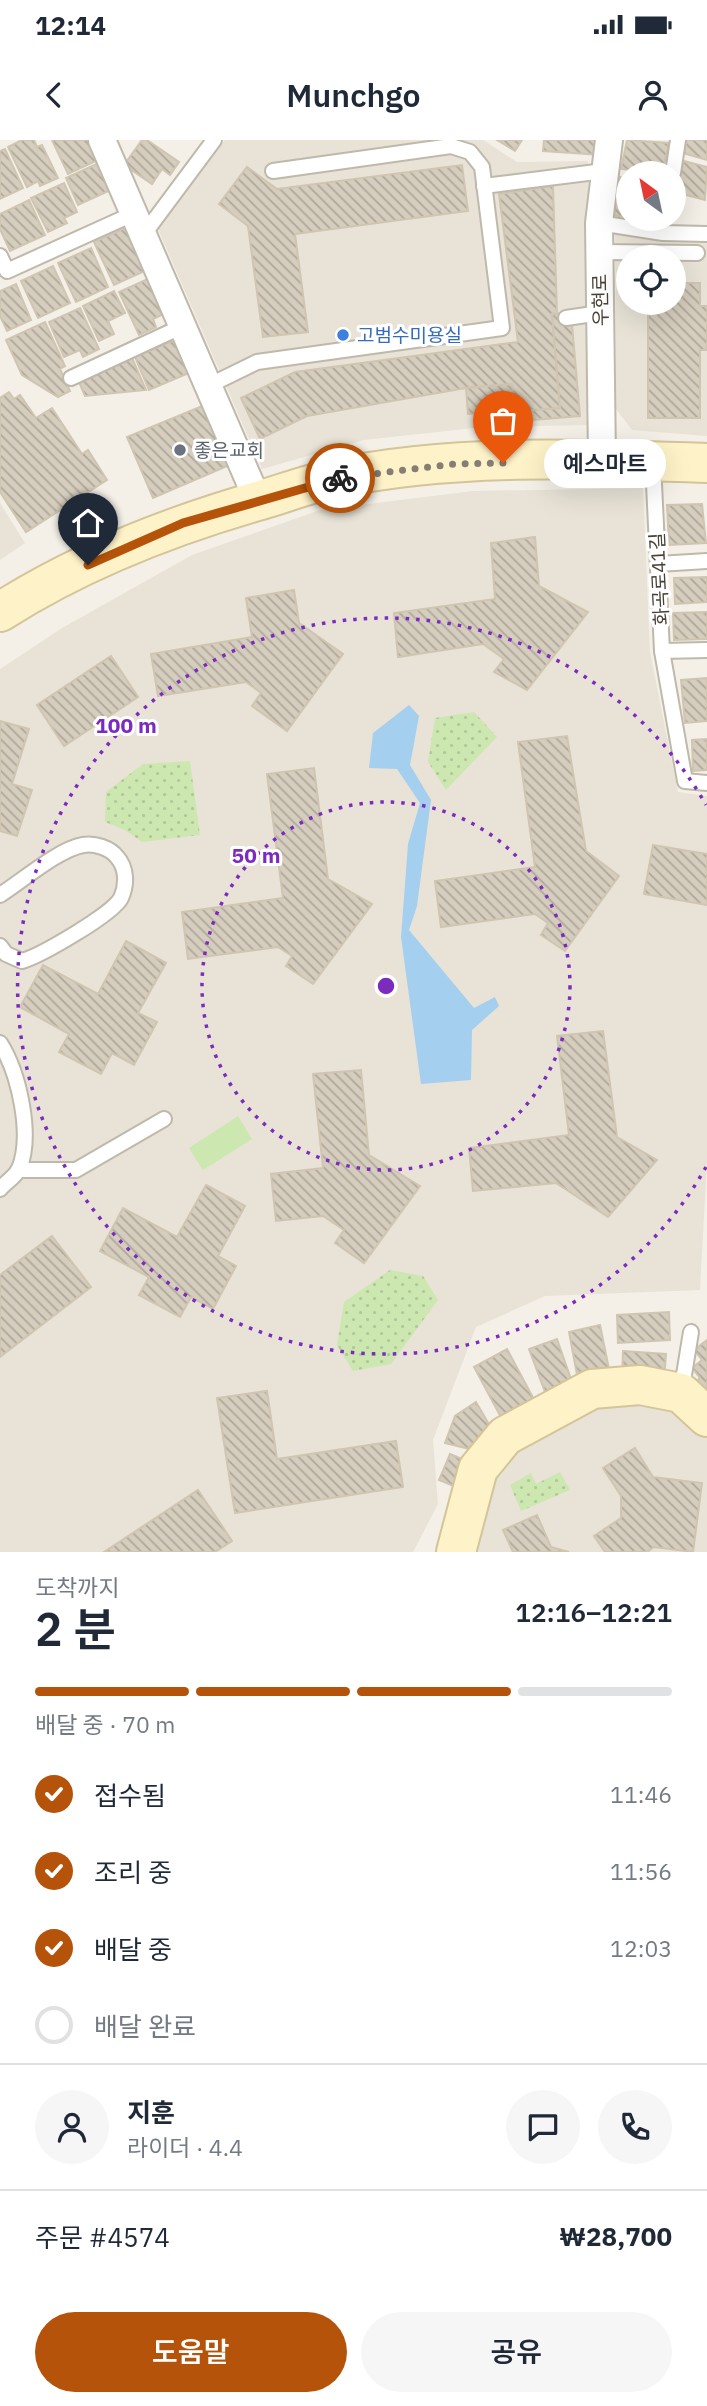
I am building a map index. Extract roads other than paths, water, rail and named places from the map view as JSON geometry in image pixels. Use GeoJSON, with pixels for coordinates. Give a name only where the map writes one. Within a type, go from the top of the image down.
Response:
{"type":"FeatureCollection","features":[{"type":"Feature","properties":{"kind":"street"},"geometry":{"type":"LineString","coordinates":[[102,140],[258,501]]}},
{"type":"Feature","properties":{"kind":"street","name":"우현로"},"geometry":{"type":"LineString","coordinates":[[602,460],[599,223],[609,140]]}},
{"type":"Feature","properties":{"kind":"street"},"geometry":{"type":"LineString","coordinates":[[0,612],[41,586],[183,523],[332,479],[454,464],[602,460],[707,463]]}},
{"type":"Feature","properties":{"kind":"street"},"geometry":{"type":"LineString","coordinates":[[456,1552],[478,1469],[505,1436],[593,1389],[640,1385],[694,1405]]}},
{"type":"Feature","properties":{"kind":"lane"},"geometry":{"type":"LineString","coordinates":[[0,256],[7,271],[139,223],[214,140]]}},
{"type":"Feature","properties":{"kind":"lane"},"geometry":{"type":"LineString","coordinates":[[675,161],[678,140]]}},
{"type":"Feature","properties":{"kind":"lane"},"geometry":{"type":"LineString","coordinates":[[208,386],[257,362],[502,328],[484,186],[477,157],[461,147],[451,146],[272,171]]}},
{"type":"Feature","properties":{"kind":"lane"},"geometry":{"type":"LineString","coordinates":[[484,186],[604,171]]}},
{"type":"Feature","properties":{"kind":"lane"},"geometry":{"type":"LineString","coordinates":[[599,223],[616,224]]}},
{"type":"Feature","properties":{"kind":"lane"},"geometry":{"type":"LineString","coordinates":[[686,230],[707,234]]}},
{"type":"Feature","properties":{"kind":"lane"},"geometry":{"type":"LineString","coordinates":[[600,252],[697,253]]}},
{"type":"Feature","properties":{"kind":"lane"},"geometry":{"type":"LineString","coordinates":[[566,318],[600,313]]}},
{"type":"Feature","properties":{"kind":"lane"},"geometry":{"type":"LineString","coordinates":[[71,378],[183,326]]}},
{"type":"Feature","properties":{"kind":"lane","name":"화곡로41길"},"geometry":{"type":"LineString","coordinates":[[653,461],[662,651],[707,650]]}},
{"type":"Feature","properties":{"kind":"lane"},"geometry":{"type":"LineString","coordinates":[[658,564],[707,561]]}},
{"type":"Feature","properties":{"kind":"lane"},"geometry":{"type":"LineString","coordinates":[[662,651],[685,781],[707,783]]}},
{"type":"Feature","properties":{"kind":"lane"},"geometry":{"type":"LineString","coordinates":[[0,895],[66,852],[84,845],[102,846],[116,855],[124,868],[125,884],[120,900],[39,956],[22,961],[6,954],[0,946]]}},
{"type":"Feature","properties":{"kind":"lane"},"geometry":{"type":"LineString","coordinates":[[0,1044],[13,1065],[22,1101],[23,1136],[18,1170],[0,1189]]}},
{"type":"Feature","properties":{"kind":"lane"},"geometry":{"type":"LineString","coordinates":[[18,1170],[76,1170],[164,1119]]}},
{"type":"Feature","properties":{"kind":"lane"},"geometry":{"type":"LineString","coordinates":[[691,1332],[694,1405]]}},
{"type":"Feature","properties":{"kind":"water"},"geometry":{"type":"Polygon","coordinates":[[[409,705],[419,716],[410,765],[431,800],[417,906],[409,930],[474,1008],[495,997],[499,1006],[472,1030],[471,1080],[421,1084],[401,937],[408,844],[420,803],[397,769],[369,768],[373,733],[409,705]]]}},
{"type":"Feature","properties":{"kind":"place","name":"고범수미용실"},"geometry":{"type":"Point","coordinates":[343,335]}},
{"type":"Feature","properties":{"kind":"place","name":"좋은교회"},"geometry":{"type":"Point","coordinates":[180,450]}},
{"type":"Feature","properties":{"kind":"place","name":"예스마트"},"geometry":{"type":"Point","coordinates":[503,463]}}]}
